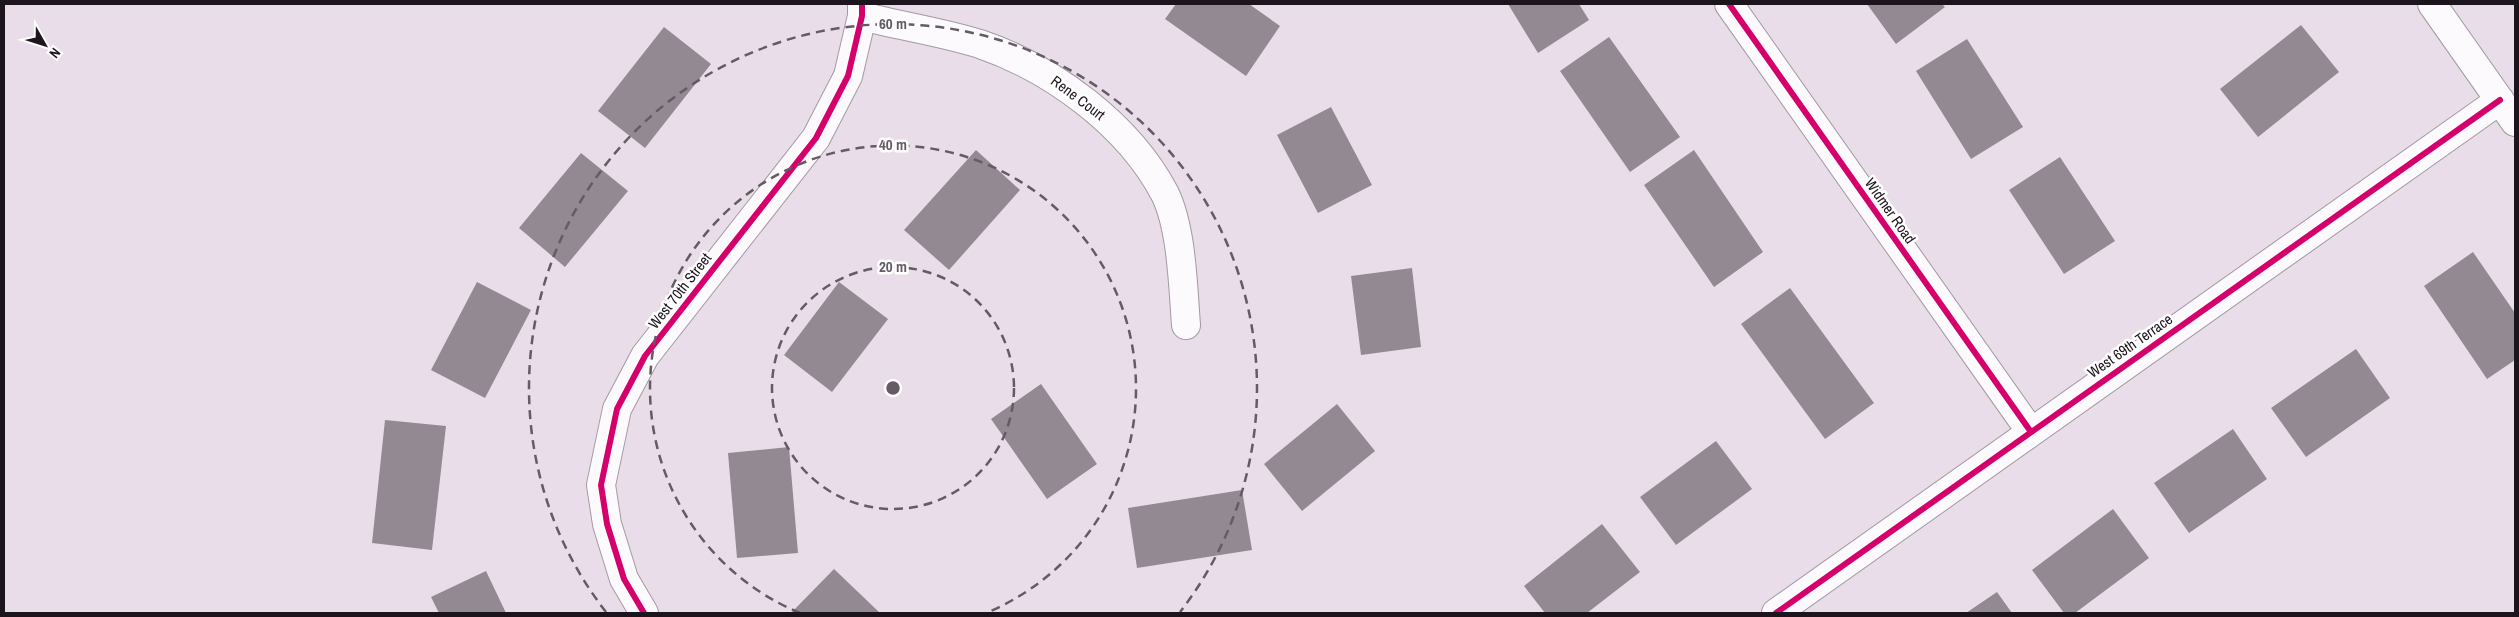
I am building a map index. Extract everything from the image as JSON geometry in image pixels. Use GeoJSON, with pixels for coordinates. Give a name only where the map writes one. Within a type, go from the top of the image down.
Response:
{"type":"FeatureCollection","features":[{"type":"Feature","properties":{"kind":"street","name":"Widmer Road"},"geometry":{"type":"LineString","coordinates":[[1729,4],[2031,432]]}},
{"type":"Feature","properties":{"kind":"street"},"geometry":{"type":"LineString","coordinates":[[2432,4],[2508,111]]}},
{"type":"Feature","properties":{"kind":"street","name":"Rene Court"},"geometry":{"type":"LineString","coordinates":[[862,10],[980,44],[1049,75],[1104,116],[1144,162],[1165,196],[1179,246],[1186,325]]}},
{"type":"Feature","properties":{"kind":"street","name":"West 70th Street"},"geometry":{"type":"LineString","coordinates":[[644,613],[624,579],[606,524],[601,485],[617,409],[645,356],[816,138],[848,76],[862,10]]}},
{"type":"Feature","properties":{"kind":"street","name":"West 69th Terrace"},"geometry":{"type":"LineString","coordinates":[[1776,613],[2031,432],[2508,111]]}},
{"type":"Feature","properties":{"kind":"building"},"geometry":{"type":"Polygon","coordinates":[[[1176,4],[1249,4],[1280,26],[1246,76],[1165,19],[1176,4]]]}},
{"type":"Feature","properties":{"kind":"building"},"geometry":{"type":"Polygon","coordinates":[[[1508,4],[1579,4],[1589,20],[1538,53],[1508,4]]]}},
{"type":"Feature","properties":{"kind":"building"},"geometry":{"type":"Polygon","coordinates":[[[1867,4],[1942,4],[1945,7],[1896,44],[1867,4]]]}},
{"type":"Feature","properties":{"kind":"building"},"geometry":{"type":"Polygon","coordinates":[[[2301,25],[2339,72],[2258,137],[2220,89],[2301,25]]]}},
{"type":"Feature","properties":{"kind":"building"},"geometry":{"type":"Polygon","coordinates":[[[664,27],[711,64],[645,148],[598,111],[664,27]]]}},
{"type":"Feature","properties":{"kind":"building"},"geometry":{"type":"Polygon","coordinates":[[[1609,37],[1680,137],[1630,172],[1560,71],[1609,37]]]}},
{"type":"Feature","properties":{"kind":"building"},"geometry":{"type":"Polygon","coordinates":[[[1967,39],[2023,127],[1971,159],[1916,71],[1967,39]]]}},
{"type":"Feature","properties":{"kind":"building"},"geometry":{"type":"Polygon","coordinates":[[[1331,107],[1372,185],[1318,213],[1277,135],[1331,107]]]}},
{"type":"Feature","properties":{"kind":"building"},"geometry":{"type":"Polygon","coordinates":[[[976,150],[1020,190],[949,270],[904,230],[976,150]]]}},
{"type":"Feature","properties":{"kind":"building"},"geometry":{"type":"Polygon","coordinates":[[[1694,150],[1763,252],[1714,287],[1644,185],[1694,150]]]}},
{"type":"Feature","properties":{"kind":"building"},"geometry":{"type":"Polygon","coordinates":[[[581,153],[628,191],[565,267],[519,228],[581,153]]]}},
{"type":"Feature","properties":{"kind":"building"},"geometry":{"type":"Polygon","coordinates":[[[2060,157],[2115,241],[2064,274],[2009,190],[2060,157]]]}},
{"type":"Feature","properties":{"kind":"building"},"geometry":{"type":"Polygon","coordinates":[[[2473,252],[2515,313],[2515,360],[2487,379],[2424,286],[2473,252]]]}},
{"type":"Feature","properties":{"kind":"building"},"geometry":{"type":"Polygon","coordinates":[[[1412,268],[1421,347],[1361,355],[1351,276],[1412,268]]]}},
{"type":"Feature","properties":{"kind":"building"},"geometry":{"type":"Polygon","coordinates":[[[477,282],[531,310],[485,398],[431,370],[477,282]]]}},
{"type":"Feature","properties":{"kind":"building"},"geometry":{"type":"Polygon","coordinates":[[[839,282],[888,319],[832,392],[784,355],[839,282]]]}},
{"type":"Feature","properties":{"kind":"building"},"geometry":{"type":"Polygon","coordinates":[[[1790,288],[1874,403],[1825,439],[1741,324],[1790,288]]]}},
{"type":"Feature","properties":{"kind":"building"},"geometry":{"type":"Polygon","coordinates":[[[2356,349],[2390,398],[2306,457],[2271,408],[2356,349]]]}},
{"type":"Feature","properties":{"kind":"building"},"geometry":{"type":"Polygon","coordinates":[[[1041,384],[1097,464],[1047,499],[991,419],[1041,384]]]}},
{"type":"Feature","properties":{"kind":"building"},"geometry":{"type":"Polygon","coordinates":[[[1337,404],[1375,451],[1302,511],[1264,464],[1337,404]]]}},
{"type":"Feature","properties":{"kind":"building"},"geometry":{"type":"Polygon","coordinates":[[[385,420],[446,426],[432,550],[372,543],[385,420]]]}},
{"type":"Feature","properties":{"kind":"building"},"geometry":{"type":"Polygon","coordinates":[[[2233,429],[2267,479],[2189,533],[2154,483],[2233,429]]]}},
{"type":"Feature","properties":{"kind":"building"},"geometry":{"type":"Polygon","coordinates":[[[1716,441],[1752,489],[1676,545],[1640,497],[1716,441]]]}},
{"type":"Feature","properties":{"kind":"building"},"geometry":{"type":"Polygon","coordinates":[[[789,447],[798,553],[737,558],[728,453],[789,447]]]}},
{"type":"Feature","properties":{"kind":"building"},"geometry":{"type":"Polygon","coordinates":[[[1242,490],[1252,550],[1137,568],[1128,508],[1242,490]]]}},
{"type":"Feature","properties":{"kind":"building"},"geometry":{"type":"Polygon","coordinates":[[[2113,509],[2149,558],[2075,613],[2064,613],[2032,570],[2113,509]]]}},
{"type":"Feature","properties":{"kind":"building"},"geometry":{"type":"Polygon","coordinates":[[[1602,524],[1640,572],[1587,613],[1545,613],[1524,586],[1602,524]]]}},
{"type":"Feature","properties":{"kind":"building"},"geometry":{"type":"Polygon","coordinates":[[[834,569],[880,613],[791,613],[834,569]]]}},
{"type":"Feature","properties":{"kind":"building"},"geometry":{"type":"Polygon","coordinates":[[[486,571],[506,613],[439,613],[431,597],[486,571]]]}},
{"type":"Feature","properties":{"kind":"building"},"geometry":{"type":"Polygon","coordinates":[[[1997,592],[2012,613],[1966,613],[1997,592]]]}},
{"type":"Feature","properties":{"kind":"cycle path"},"geometry":{"type":"LineString","coordinates":[[644,613],[624,579],[607,524],[601,485],[617,409],[645,356],[816,138],[848,76],[862,16],[862,4]]}},
{"type":"Feature","properties":{"kind":"cycle path"},"geometry":{"type":"LineString","coordinates":[[1729,4],[2031,432]]}},
{"type":"Feature","properties":{"kind":"cycle path"},"geometry":{"type":"LineString","coordinates":[[1776,613],[2500,100]]}}]}
